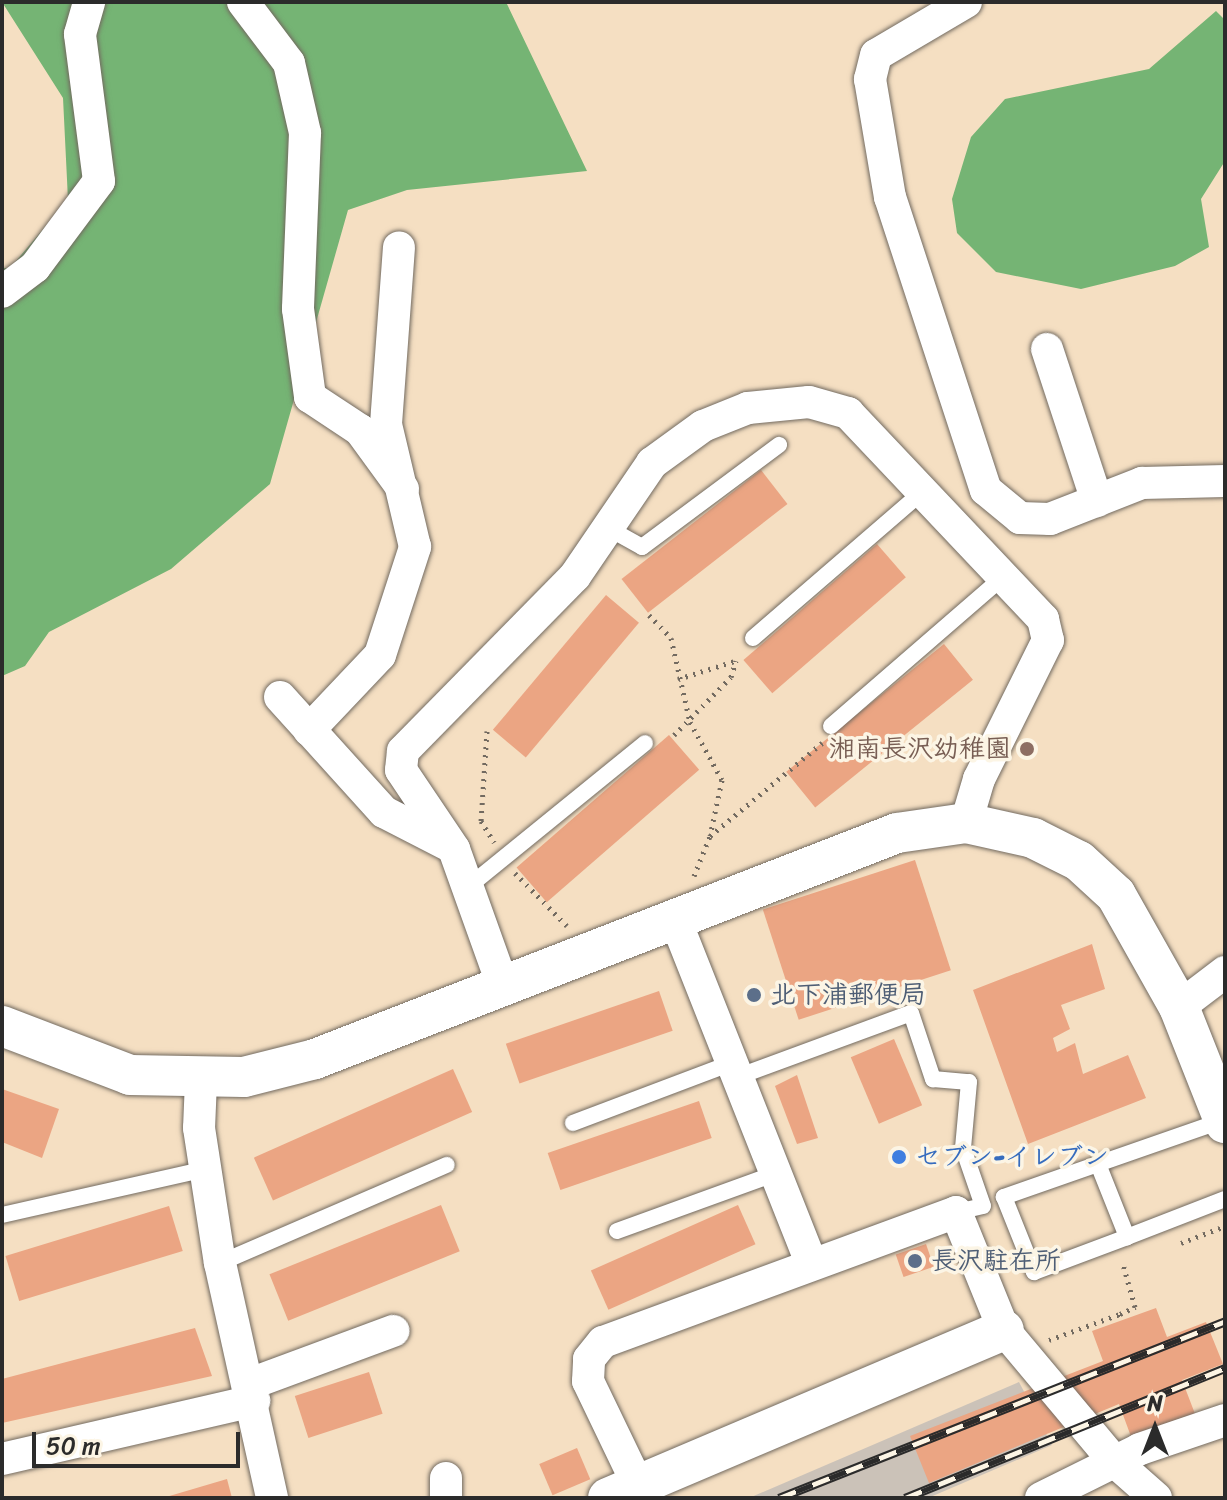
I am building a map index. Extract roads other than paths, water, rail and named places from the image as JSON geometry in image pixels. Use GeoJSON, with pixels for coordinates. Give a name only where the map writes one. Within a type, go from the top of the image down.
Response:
{"type":"FeatureCollection","features":[{"type":"Feature","properties":{"kind":"street"},"geometry":{"type":"LineString","coordinates":[[2,292],[35,267],[99,181],[80,34],[89,2]]}},
{"type":"Feature","properties":{"kind":"street"},"geometry":{"type":"LineString","coordinates":[[243,2],[289,63],[305,133],[298,309],[310,397],[360,430],[403,489]]}},
{"type":"Feature","properties":{"kind":"street"},"geometry":{"type":"LineString","coordinates":[[966,2],[876,55],[870,79],[890,197],[986,490],[1020,518],[1050,519],[1142,483],[1225,481]]}},
{"type":"Feature","properties":{"kind":"street"},"geometry":{"type":"LineString","coordinates":[[309,730],[387,641],[415,547],[386,424],[399,247]]}},
{"type":"Feature","properties":{"kind":"street"},"geometry":{"type":"LineString","coordinates":[[1047,349],[1097,501]]}},
{"type":"Feature","properties":{"kind":"street"},"geometry":{"type":"LineString","coordinates":[[503,986],[454,849],[401,770],[403,751],[575,576],[652,463],[703,426],[748,408],[809,402],[848,413],[1043,619],[1048,640],[979,779],[966,823]]}},
{"type":"Feature","properties":{"kind":"street"},"geometry":{"type":"LineString","coordinates":[[280,697],[384,812],[454,849]]}},
{"type":"Feature","properties":{"kind":"street"},"geometry":{"type":"LineString","coordinates":[[2,1026],[99,1067],[201,1081],[315,1059],[897,833],[966,823],[1033,838],[1079,861],[1143,932],[1179,1007],[1224,1122]]}},
{"type":"Feature","properties":{"kind":"street"},"geometry":{"type":"LineString","coordinates":[[688,913],[735,1070],[772,1175],[811,1263]]}},
{"type":"Feature","properties":{"kind":"street"},"geometry":{"type":"LineString","coordinates":[[1179,1007],[1224,974]]}},
{"type":"Feature","properties":{"kind":"street"},"geometry":{"type":"LineString","coordinates":[[201,1081],[206,1169],[220,1263],[252,1392],[272,1498]]}},
{"type":"Feature","properties":{"kind":"street"},"geometry":{"type":"LineString","coordinates":[[1019,1330],[623,1490],[588,1381],[589,1359],[603,1342],[956,1212],[1019,1330],[1114,1461],[1156,1498]]}},
{"type":"Feature","properties":{"kind":"street"},"geometry":{"type":"LineString","coordinates":[[2,1459],[252,1392],[393,1331]]}},
{"type":"Feature","properties":{"kind":"street"},"geometry":{"type":"LineString","coordinates":[[1041,1498],[1114,1461],[1225,1420]]}},
{"type":"Feature","properties":{"kind":"lane"},"geometry":{"type":"LineString","coordinates":[[608,528],[642,547],[779,445]]}},
{"type":"Feature","properties":{"kind":"lane"},"geometry":{"type":"LineString","coordinates":[[753,638],[922,492]]}},
{"type":"Feature","properties":{"kind":"lane"},"geometry":{"type":"LineString","coordinates":[[828,733],[1003,577]]}},
{"type":"Feature","properties":{"kind":"lane"},"geometry":{"type":"LineString","coordinates":[[468,887],[645,743]]}},
{"type":"Feature","properties":{"kind":"lane"},"geometry":{"type":"LineString","coordinates":[[573,1123],[911,1013],[933,1079],[969,1082],[963,1148],[983,1206],[956,1212]]}},
{"type":"Feature","properties":{"kind":"lane"},"geometry":{"type":"LineString","coordinates":[[1224,1122],[1004,1197],[1034,1272],[1225,1199]]}},
{"type":"Feature","properties":{"kind":"lane"},"geometry":{"type":"LineString","coordinates":[[1098,1164],[1127,1237]]}},
{"type":"Feature","properties":{"kind":"lane"},"geometry":{"type":"LineString","coordinates":[[220,1263],[447,1165]]}},
{"type":"Feature","properties":{"kind":"lane"},"geometry":{"type":"LineString","coordinates":[[2,1215],[206,1169]]}},
{"type":"Feature","properties":{"kind":"lane"},"geometry":{"type":"LineString","coordinates":[[617,1231],[772,1175]]}},
{"type":"Feature","properties":{"kind":"railway"},"geometry":{"type":"LineString","coordinates":[[779,1498],[1225,1321]]}},
{"type":"Feature","properties":{"kind":"railway"},"geometry":{"type":"LineString","coordinates":[[905,1498],[1225,1368]]}},
{"type":"Feature","properties":{"kind":"place","name":"湘南長沢幼稚園"},"geometry":{"type":"Point","coordinates":[1027,749]}},
{"type":"Feature","properties":{"kind":"place","name":"北下浦郵便局"},"geometry":{"type":"Point","coordinates":[754,995]}},
{"type":"Feature","properties":{"kind":"place","name":"セブン-イレブン"},"geometry":{"type":"Point","coordinates":[899,1157]}},
{"type":"Feature","properties":{"kind":"place","name":"長沢駐在所"},"geometry":{"type":"Point","coordinates":[915,1261]}}]}
